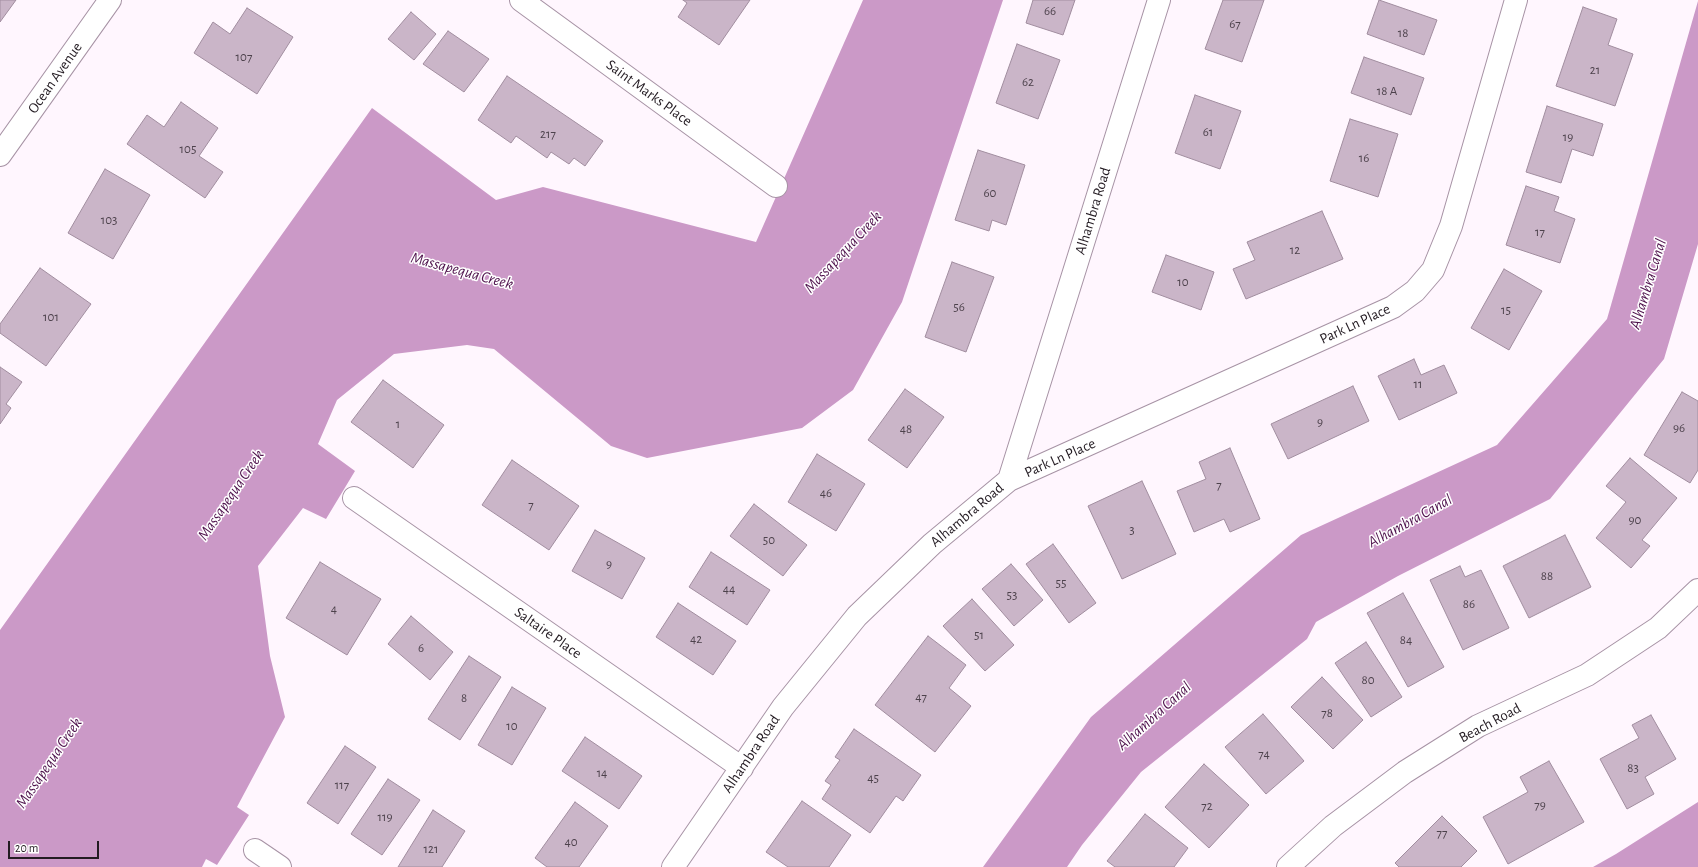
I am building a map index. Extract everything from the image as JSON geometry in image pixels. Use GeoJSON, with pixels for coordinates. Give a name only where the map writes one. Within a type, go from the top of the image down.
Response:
{"type":"FeatureCollection","features":[{"type":"Feature","properties":{"kind":"street","name":"Ocean Avenue"},"geometry":{"type":"LineString","coordinates":[[0,155],[110,0]]}},
{"type":"Feature","properties":{"kind":"street","name":"Saint Marks Place"},"geometry":{"type":"LineString","coordinates":[[521,0],[776,186]]}},
{"type":"Feature","properties":{"kind":"street","name":"Alhambra Road"},"geometry":{"type":"LineString","coordinates":[[673,867],[783,707],[857,616],[932,544],[1009,480],[1159,0]]}},
{"type":"Feature","properties":{"kind":"street","name":"Park Ln Place"},"geometry":{"type":"LineString","coordinates":[[1009,480],[1393,307],[1415,291],[1433,270],[1451,226],[1516,0]]}},
{"type":"Feature","properties":{"kind":"street","name":"Saltaire Place"},"geometry":{"type":"LineString","coordinates":[[354,498],[742,768]]}},
{"type":"Feature","properties":{"kind":"street","name":"Beach Road"},"geometry":{"type":"LineString","coordinates":[[1288,867],[1333,826],[1405,772],[1478,726],[1587,675],[1658,628],[1698,590]]}},
{"type":"Feature","properties":{"kind":"street"},"geometry":{"type":"LineString","coordinates":[[256,850],[280,867]]}},
{"type":"Feature","properties":{"kind":"water","name":"Massapequa Creek"},"geometry":{"type":"Polygon","coordinates":[[[863,0],[1003,0],[902,302],[853,390],[802,428],[647,458],[611,446],[494,349],[467,345],[394,354],[337,400],[318,444],[355,471],[326,519],[303,508],[258,566],[270,656],[285,717],[237,807],[249,815],[217,865],[206,859],[202,867],[0,867],[0,630],[372,108],[496,200],[543,187],[756,242],[863,0]]]}},
{"type":"Feature","properties":{"kind":"water","name":"Alhambra Canal"},"geometry":{"type":"Polygon","coordinates":[[[1698,1],[1698,244],[1664,359],[1550,499],[1398,576],[1316,622],[1307,639],[1141,772],[1082,845],[1067,867],[983,867],[1091,717],[1301,535],[1497,445],[1607,319],[1698,1]]]}},
{"type":"Feature","properties":{"kind":"water"},"geometry":{"type":"Polygon","coordinates":[[[1698,802],[1698,867],[1593,867],[1616,854],[1698,802]]]}},
{"type":"Feature","properties":{"kind":"building"},"geometry":{"type":"Polygon","coordinates":[[[0,0],[16,0],[0,22],[0,0]]]}},
{"type":"Feature","properties":{"kind":"building"},"geometry":{"type":"Polygon","coordinates":[[[683,0],[750,0],[719,45],[678,17],[687,3],[683,0]]]}},
{"type":"Feature","properties":{"kind":"building"},"geometry":{"type":"Polygon","coordinates":[[[1033,0],[1075,0],[1063,35],[1026,23],[1033,0]]]}},
{"type":"Feature","properties":{"kind":"building"},"geometry":{"type":"Polygon","coordinates":[[[1223,0],[1264,0],[1242,62],[1205,49],[1223,0]]]}},
{"type":"Feature","properties":{"kind":"building"},"geometry":{"type":"Polygon","coordinates":[[[1379,0],[1437,20],[1424,55],[1367,34],[1379,0]]]}},
{"type":"Feature","properties":{"kind":"building"},"geometry":{"type":"Polygon","coordinates":[[[1583,7],[1617,19],[1608,45],[1633,54],[1615,106],[1556,86],[1583,7]]]}},
{"type":"Feature","properties":{"kind":"building"},"geometry":{"type":"Polygon","coordinates":[[[247,8],[293,37],[257,94],[194,53],[213,22],[230,34],[247,8]]]}},
{"type":"Feature","properties":{"kind":"building"},"geometry":{"type":"Polygon","coordinates":[[[411,12],[436,34],[414,60],[388,39],[411,12]]]}},
{"type":"Feature","properties":{"kind":"building"},"geometry":{"type":"Polygon","coordinates":[[[448,31],[489,59],[464,92],[423,64],[448,31]]]}},
{"type":"Feature","properties":{"kind":"building"},"geometry":{"type":"Polygon","coordinates":[[[1017,44],[1060,60],[1038,119],[996,103],[1017,44]]]}},
{"type":"Feature","properties":{"kind":"building"},"geometry":{"type":"Polygon","coordinates":[[[1364,57],[1424,78],[1411,115],[1351,93],[1364,57]]]}},
{"type":"Feature","properties":{"kind":"building"},"geometry":{"type":"Polygon","coordinates":[[[507,76],[603,141],[585,166],[574,158],[569,164],[551,152],[547,158],[516,136],[511,143],[478,120],[507,76]]]}},
{"type":"Feature","properties":{"kind":"building"},"geometry":{"type":"Polygon","coordinates":[[[1195,95],[1241,111],[1220,169],[1175,153],[1195,95]]]}},
{"type":"Feature","properties":{"kind":"building"},"geometry":{"type":"Polygon","coordinates":[[[181,102],[218,128],[199,156],[223,172],[205,198],[127,144],[147,115],[164,127],[181,102]]]}},
{"type":"Feature","properties":{"kind":"building"},"geometry":{"type":"Polygon","coordinates":[[[1547,106],[1603,124],[1593,156],[1572,149],[1561,183],[1526,172],[1547,106]]]}},
{"type":"Feature","properties":{"kind":"building"},"geometry":{"type":"Polygon","coordinates":[[[1350,119],[1398,134],[1378,197],[1330,181],[1350,119]]]}},
{"type":"Feature","properties":{"kind":"building"},"geometry":{"type":"Polygon","coordinates":[[[978,150],[1025,165],[1006,225],[992,220],[989,231],[955,220],[978,150]]]}},
{"type":"Feature","properties":{"kind":"building"},"geometry":{"type":"Polygon","coordinates":[[[105,169],[150,195],[113,259],[68,233],[105,169]]]}},
{"type":"Feature","properties":{"kind":"building"},"geometry":{"type":"Polygon","coordinates":[[[1526,186],[1559,197],[1554,211],[1575,219],[1560,263],[1506,245],[1526,186]]]}},
{"type":"Feature","properties":{"kind":"building"},"geometry":{"type":"Polygon","coordinates":[[[1322,211],[1343,259],[1246,299],[1233,269],[1255,260],[1247,242],[1322,211]]]}},
{"type":"Feature","properties":{"kind":"building"},"geometry":{"type":"Polygon","coordinates":[[[1166,255],[1214,272],[1201,310],[1152,292],[1166,255]]]}},
{"type":"Feature","properties":{"kind":"building"},"geometry":{"type":"Polygon","coordinates":[[[952,262],[994,277],[966,352],[925,337],[952,262]]]}},
{"type":"Feature","properties":{"kind":"building"},"geometry":{"type":"Polygon","coordinates":[[[40,268],[91,304],[46,366],[0,333],[0,324],[40,268]]]}},
{"type":"Feature","properties":{"kind":"building"},"geometry":{"type":"Polygon","coordinates":[[[1504,269],[1542,291],[1509,350],[1471,328],[1504,269]]]}},
{"type":"Feature","properties":{"kind":"building"},"geometry":{"type":"Polygon","coordinates":[[[1414,359],[1421,375],[1444,365],[1457,393],[1399,420],[1378,376],[1414,359]]]}},
{"type":"Feature","properties":{"kind":"building"},"geometry":{"type":"Polygon","coordinates":[[[0,367],[22,382],[6,404],[11,408],[0,424],[0,367]]]}},
{"type":"Feature","properties":{"kind":"building"},"geometry":{"type":"Polygon","coordinates":[[[383,380],[444,425],[413,468],[351,422],[383,380]]]}},
{"type":"Feature","properties":{"kind":"building"},"geometry":{"type":"Polygon","coordinates":[[[1353,386],[1369,421],[1288,459],[1271,424],[1353,386]]]}},
{"type":"Feature","properties":{"kind":"building"},"geometry":{"type":"Polygon","coordinates":[[[905,389],[944,417],[907,468],[868,440],[905,389]]]}},
{"type":"Feature","properties":{"kind":"building"},"geometry":{"type":"Polygon","coordinates":[[[1682,392],[1698,401],[1698,470],[1690,483],[1644,455],[1682,392]]]}},
{"type":"Feature","properties":{"kind":"building"},"geometry":{"type":"Polygon","coordinates":[[[1230,448],[1260,519],[1230,532],[1224,519],[1194,532],[1177,491],[1206,479],[1199,462],[1230,448]]]}},
{"type":"Feature","properties":{"kind":"building"},"geometry":{"type":"Polygon","coordinates":[[[817,454],[865,484],[836,531],[788,502],[817,454]]]}},
{"type":"Feature","properties":{"kind":"building"},"geometry":{"type":"Polygon","coordinates":[[[1630,458],[1677,498],[1642,540],[1650,546],[1631,568],[1596,538],[1626,502],[1606,486],[1630,458]]]}},
{"type":"Feature","properties":{"kind":"building"},"geometry":{"type":"Polygon","coordinates":[[[512,460],[579,506],[549,550],[482,505],[512,460]]]}},
{"type":"Feature","properties":{"kind":"building"},"geometry":{"type":"Polygon","coordinates":[[[1142,481],[1176,554],[1122,579],[1088,506],[1142,481]]]}},
{"type":"Feature","properties":{"kind":"building"},"geometry":{"type":"Polygon","coordinates":[[[754,504],[807,545],[783,576],[730,536],[754,504]]]}},
{"type":"Feature","properties":{"kind":"building"},"geometry":{"type":"Polygon","coordinates":[[[595,530],[645,558],[622,599],[572,571],[595,530]]]}},
{"type":"Feature","properties":{"kind":"building"},"geometry":{"type":"Polygon","coordinates":[[[1565,535],[1591,587],[1529,618],[1503,566],[1565,535]]]}},
{"type":"Feature","properties":{"kind":"building"},"geometry":{"type":"Polygon","coordinates":[[[1053,544],[1096,603],[1069,623],[1026,564],[1053,544]]]}},
{"type":"Feature","properties":{"kind":"building"},"geometry":{"type":"Polygon","coordinates":[[[711,552],[770,590],[747,625],[689,587],[711,552]]]}},
{"type":"Feature","properties":{"kind":"building"},"geometry":{"type":"Polygon","coordinates":[[[320,562],[381,599],[347,655],[286,618],[320,562]]]}},
{"type":"Feature","properties":{"kind":"building"},"geometry":{"type":"Polygon","coordinates":[[[1011,564],[1043,600],[1014,626],[982,589],[1011,564]]]}},
{"type":"Feature","properties":{"kind":"building"},"geometry":{"type":"Polygon","coordinates":[[[1460,566],[1465,577],[1481,570],[1509,628],[1463,650],[1430,580],[1460,566]]]}},
{"type":"Feature","properties":{"kind":"building"},"geometry":{"type":"Polygon","coordinates":[[[1403,593],[1444,667],[1408,687],[1367,613],[1403,593]]]}},
{"type":"Feature","properties":{"kind":"building"},"geometry":{"type":"Polygon","coordinates":[[[972,599],[1014,645],[985,671],[943,626],[972,599]]]}},
{"type":"Feature","properties":{"kind":"building"},"geometry":{"type":"Polygon","coordinates":[[[678,603],[736,641],[713,675],[656,637],[678,603]]]}},
{"type":"Feature","properties":{"kind":"building"},"geometry":{"type":"Polygon","coordinates":[[[411,616],[453,652],[430,680],[388,644],[411,616]]]}},
{"type":"Feature","properties":{"kind":"building"},"geometry":{"type":"Polygon","coordinates":[[[928,636],[966,665],[949,688],[971,706],[935,752],[875,705],[928,636]]]}},
{"type":"Feature","properties":{"kind":"building"},"geometry":{"type":"Polygon","coordinates":[[[1366,642],[1402,697],[1371,717],[1335,663],[1366,642]]]}},
{"type":"Feature","properties":{"kind":"building"},"geometry":{"type":"Polygon","coordinates":[[[469,656],[501,677],[460,740],[428,719],[469,656]]]}},
{"type":"Feature","properties":{"kind":"building"},"geometry":{"type":"Polygon","coordinates":[[[1322,677],[1363,720],[1333,749],[1291,707],[1322,677]]]}},
{"type":"Feature","properties":{"kind":"building"},"geometry":{"type":"Polygon","coordinates":[[[512,687],[546,708],[512,765],[478,745],[512,687]]]}},
{"type":"Feature","properties":{"kind":"building"},"geometry":{"type":"Polygon","coordinates":[[[1263,714],[1304,761],[1266,794],[1225,747],[1263,714]]]}},
{"type":"Feature","properties":{"kind":"building"},"geometry":{"type":"Polygon","coordinates":[[[1651,715],[1676,759],[1645,777],[1654,794],[1627,809],[1600,759],[1639,738],[1632,725],[1651,715]]]}},
{"type":"Feature","properties":{"kind":"building"},"geometry":{"type":"Polygon","coordinates":[[[854,729],[921,775],[903,801],[896,796],[870,833],[822,799],[831,785],[825,781],[840,760],[835,757],[854,729]]]}},
{"type":"Feature","properties":{"kind":"building"},"geometry":{"type":"Polygon","coordinates":[[[585,737],[642,776],[619,809],[562,771],[585,737]]]}},
{"type":"Feature","properties":{"kind":"building"},"geometry":{"type":"Polygon","coordinates":[[[345,746],[376,767],[338,824],[307,803],[345,746]]]}},
{"type":"Feature","properties":{"kind":"building"},"geometry":{"type":"Polygon","coordinates":[[[1549,761],[1584,822],[1508,864],[1483,817],[1528,792],[1520,777],[1549,761]]]}},
{"type":"Feature","properties":{"kind":"building"},"geometry":{"type":"Polygon","coordinates":[[[1204,764],[1249,805],[1209,848],[1165,807],[1204,764]]]}},
{"type":"Feature","properties":{"kind":"building"},"geometry":{"type":"Polygon","coordinates":[[[388,779],[420,800],[382,855],[351,834],[388,779]]]}},
{"type":"Feature","properties":{"kind":"building"},"geometry":{"type":"Polygon","coordinates":[[[802,801],[851,835],[829,867],[788,867],[766,852],[802,801]]]}},
{"type":"Feature","properties":{"kind":"building"},"geometry":{"type":"Polygon","coordinates":[[[575,802],[608,826],[579,867],[547,867],[535,858],[575,802]]]}},
{"type":"Feature","properties":{"kind":"building"},"geometry":{"type":"Polygon","coordinates":[[[433,810],[465,831],[442,867],[398,867],[433,810]]]}},
{"type":"Feature","properties":{"kind":"building"},"geometry":{"type":"Polygon","coordinates":[[[1145,814],[1188,848],[1174,867],[1115,867],[1107,861],[1145,814]]]}},
{"type":"Feature","properties":{"kind":"building"},"geometry":{"type":"Polygon","coordinates":[[[1442,816],[1477,851],[1461,867],[1399,867],[1395,863],[1442,816]]]}}]}
